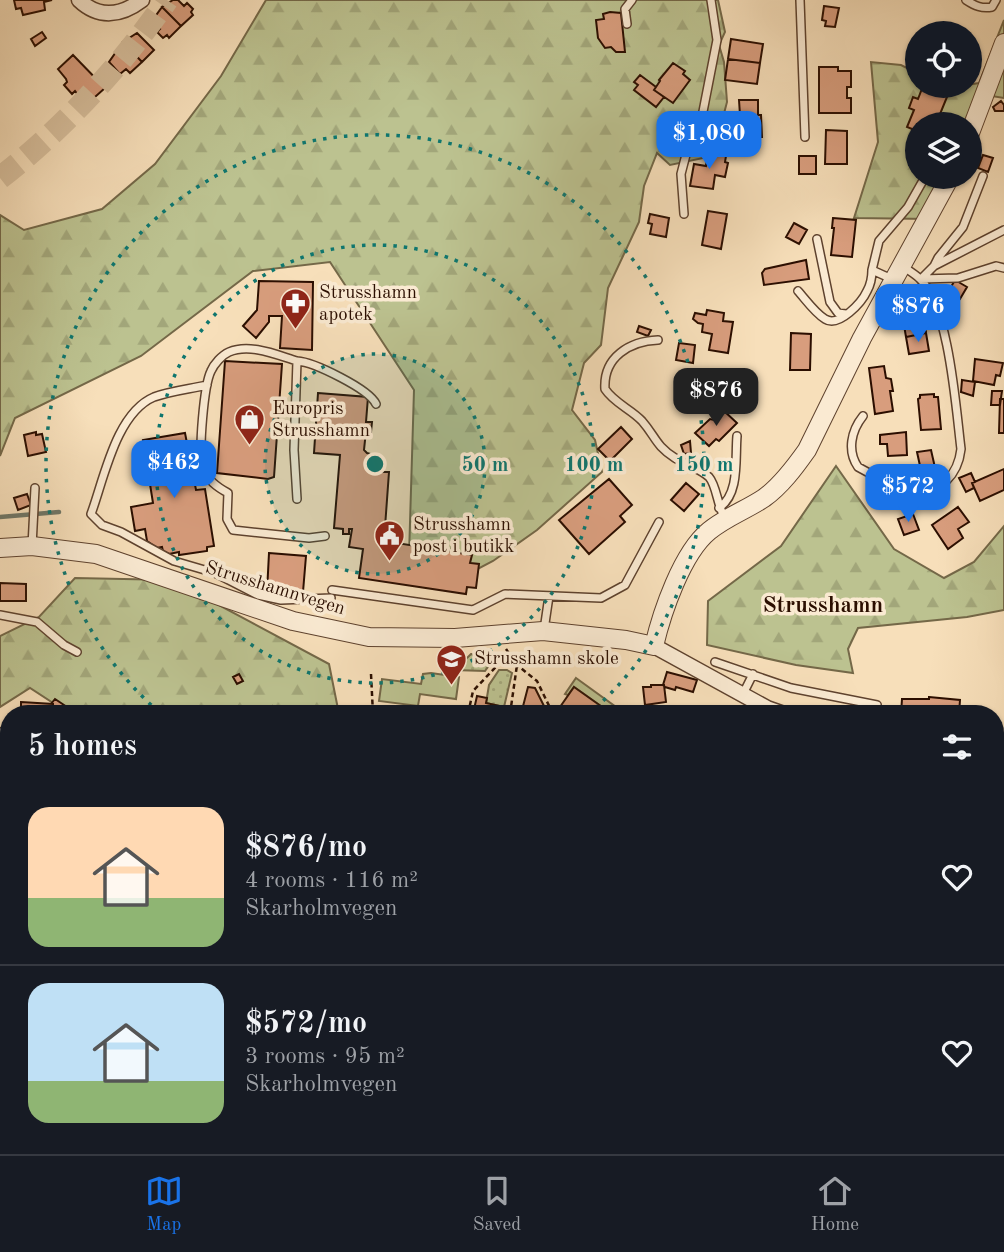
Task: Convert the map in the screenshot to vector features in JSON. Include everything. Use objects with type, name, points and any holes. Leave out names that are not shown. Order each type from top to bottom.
[{"type":"street","points":[[79,0],[95,11],[113,14],[124,12],[142,0]]},
{"type":"street","points":[[978,112],[1004,43]]},
{"type":"street","points":[[654,646],[669,600],[692,550],[722,513],[766,497],[796,465],[816,435],[839,383],[944,189]]},
{"type":"street","name":"Strusshamnvegen","points":[[0,548],[33,542],[96,554],[293,621],[369,637],[455,638],[544,631],[626,640],[654,646],[766,705]]},
{"type":"lane","points":[[626,24],[625,9],[632,0]]},
{"type":"lane","points":[[684,215],[681,174],[688,147],[699,132],[717,40],[711,0]]},
{"type":"lane","points":[[800,0],[805,136]]},
{"type":"lane","points":[[966,0],[987,8],[992,7],[996,0]]},
{"type":"lane","points":[[934,266],[964,227],[983,176]]},
{"type":"lane","points":[[798,291],[828,321],[840,319],[852,312],[866,295],[871,283],[879,240],[908,207],[918,189]]},
{"type":"lane","points":[[921,279],[934,266],[1004,230]]},
{"type":"lane","points":[[817,239],[830,302],[838,313],[846,314]]},
{"type":"lane","points":[[873,270],[921,279],[958,278],[996,266],[1004,268]]},
{"type":"lane","points":[[863,416],[853,432],[854,462],[865,472],[913,496],[926,495],[942,486],[960,461],[961,449],[948,358],[932,296],[921,279]]},
{"type":"lane","points":[[658,340],[640,341],[617,354],[605,382],[605,389],[613,399],[641,420],[656,444],[712,481],[722,513]]},
{"type":"lane","points":[[325,536],[309,538],[233,530],[227,519],[228,493],[209,479],[203,467],[201,452],[207,385],[211,370],[228,352],[239,349],[258,350],[315,364],[369,394],[376,404]]},
{"type":"lane","points":[[297,499],[293,450],[298,361]]},
{"type":"lane","name":"Strusshamnvegen","points":[[207,385],[153,398],[134,412],[117,439],[90,514],[102,525],[121,532],[174,561],[215,573],[258,595],[281,600],[332,594],[473,610],[505,594],[601,598],[625,584],[659,522]]},
{"type":"lane","points":[[722,513],[733,489],[737,436]]},
{"type":"lane","points":[[33,542],[35,488]]},
{"type":"lane","points":[[544,631],[549,596]]},
{"type":"lane","points":[[0,615],[37,622],[64,645],[77,652]]},
{"type":"lane","points":[[715,662],[791,688],[877,705]]},
{"type":"lane","points":[[743,694],[754,674]]},
{"type":"path","points":[[503,645],[517,665],[537,681],[549,705]]},
{"type":"path","points":[[470,705],[473,691],[509,653]]},
{"type":"path","points":[[511,705],[517,665]]},
{"type":"path","points":[[371,674],[373,705]]},
{"type":"green space","points":[[266,0],[718,0],[725,32],[719,45],[724,62],[727,102],[713,156],[670,165],[657,153],[644,186],[639,222],[608,288],[601,345],[584,363],[572,410],[595,440],[602,472],[537,530],[493,561],[451,583],[409,556],[414,390],[330,262],[253,271],[141,356],[15,418],[0,456],[0,215],[24,230],[102,209],[155,164],[221,76]]},
{"type":"green space","points":[[1004,20],[1004,98],[992,96],[979,112],[905,112],[905,189],[945,189],[930,219],[854,218],[878,142],[871,62],[905,67],[905,98],[982,98],[982,75]]},
{"type":"green space","points":[[836,466],[894,549],[944,578],[974,562],[1004,526],[1004,610],[967,617],[858,628],[848,649],[853,673],[796,665],[707,645],[708,601],[781,546]]},
{"type":"green space","points":[[75,578],[172,580],[329,664],[337,705],[56,705],[30,688],[0,705],[0,636],[39,617]]},
{"type":"green space","points":[[471,654],[488,655],[490,664],[485,671],[455,670]]},
{"type":"green space","points":[[499,670],[512,673],[504,705],[486,703],[489,685]]},
{"type":"green space","points":[[423,674],[459,677],[456,699],[420,694],[418,705],[379,701],[382,679],[421,684]]},
{"type":"green space","points":[[576,678],[613,705],[599,705],[574,687],[568,695],[565,694]]},
{"type":"building","points":[[14,0],[52,0],[44,2],[45,10],[23,15],[21,8],[16,9]]},
{"type":"building","points":[[178,0],[184,6],[187,3],[193,9],[193,15],[181,26],[162,7]]},
{"type":"building","points":[[824,6],[839,8],[835,27],[825,26],[826,21],[822,20]]},
{"type":"building","points":[[162,7],[181,26],[169,38],[167,35],[163,38],[157,32],[160,29],[152,21]]},
{"type":"building","points":[[621,13],[625,52],[616,52],[611,47],[605,48],[598,38],[596,20],[604,19],[603,14]]},
{"type":"building","points":[[42,32],[46,38],[35,46],[31,39]]},
{"type":"building","points":[[137,33],[154,50],[142,62],[123,42]]},
{"type":"building","points":[[731,39],[763,44],[760,63],[728,59]]},
{"type":"building","points":[[123,42],[142,62],[130,73],[126,69],[120,74],[109,62]]},
{"type":"building","points":[[73,55],[105,88],[86,105],[75,91],[72,94],[64,85],[66,79],[58,69]]},
{"type":"building","points":[[728,59],[760,63],[757,84],[725,80]]},
{"type":"building","points":[[673,63],[685,71],[683,74],[690,80],[673,103],[654,90]]},
{"type":"building","points":[[819,67],[838,67],[838,71],[851,71],[851,87],[847,87],[847,98],[851,98],[851,113],[819,113]]},
{"type":"building","points":[[640,75],[664,97],[656,107],[634,90],[638,85],[634,82]]},
{"type":"building","points":[[913,98],[947,98],[941,112],[913,112],[909,108]]},
{"type":"building","points":[[739,100],[758,100],[762,137],[723,137],[723,115],[740,115]]},
{"type":"building","points":[[1001,101],[1004,111],[995,111],[993,107]]},
{"type":"building","points":[[826,130],[847,131],[847,164],[825,164]]},
{"type":"building","points":[[708,151],[726,156],[725,162],[728,163],[725,177],[715,175],[713,189],[690,186],[694,164],[706,166]]},
{"type":"building","points":[[983,155],[993,158],[988,172],[982,170]]},
{"type":"building","points":[[799,156],[816,156],[816,174],[799,174]]},
{"type":"building","points":[[708,211],[727,214],[721,249],[702,245]]},
{"type":"building","points":[[650,214],[669,218],[666,237],[650,234]]},
{"type":"building","points":[[833,218],[856,220],[852,257],[831,255]]},
{"type":"building","points":[[794,223],[807,230],[799,244],[786,237]]},
{"type":"building","points":[[806,260],[809,279],[764,285],[762,273],[765,269]]},
{"type":"building","points":[[955,280],[967,287],[960,299],[948,292]]},
{"type":"building","points":[[259,281],[313,282],[312,350],[280,348],[282,316],[269,316],[269,322],[256,338],[243,326],[257,310]]},
{"type":"building","points":[[926,305],[926,333],[906,337],[903,319],[914,317],[912,307]]},
{"type":"building","points":[[707,310],[724,313],[723,321],[733,322],[728,353],[709,350],[712,334],[702,332],[703,324],[693,319],[695,313],[706,315]]},
{"type":"building","points":[[639,326],[651,330],[648,336],[637,332]]},
{"type":"building","points":[[791,333],[811,334],[810,370],[790,370]]},
{"type":"building","points":[[926,333],[929,351],[909,354],[906,337]]},
{"type":"building","points":[[679,343],[695,345],[693,363],[676,360]]},
{"type":"building","points":[[975,359],[1003,363],[1000,376],[996,375],[994,385],[973,381]]},
{"type":"building","points":[[225,361],[282,364],[274,477],[268,479],[217,473]]},
{"type":"building","points":[[884,366],[886,378],[891,379],[893,411],[875,414],[869,368]]},
{"type":"building","points":[[962,380],[975,382],[973,396],[961,392]]},
{"type":"building","points":[[992,391],[1002,391],[1000,405],[991,405]]},
{"type":"building","points":[[318,393],[368,397],[366,422],[372,422],[371,432],[366,431],[364,450],[374,455],[374,463],[379,464],[379,472],[389,472],[384,541],[472,555],[470,563],[479,564],[476,588],[467,587],[466,594],[359,578],[363,549],[349,547],[352,529],[349,529],[349,534],[343,534],[343,529],[334,528],[340,455],[314,453]]},
{"type":"building","points":[[934,394],[934,397],[938,397],[941,429],[921,430],[918,399],[920,395]]},
{"type":"building","points":[[1000,399],[1004,399],[1004,433],[999,433]]},
{"type":"building","points":[[723,410],[737,423],[719,441],[716,439],[709,446],[695,433]]},
{"type":"building","points":[[621,427],[632,439],[610,461],[598,449]]},
{"type":"building","points":[[36,432],[36,435],[42,434],[46,452],[28,456],[24,435]]},
{"type":"building","points":[[906,432],[907,455],[888,456],[887,444],[880,444],[880,435]]},
{"type":"building","points":[[185,433],[196,490],[205,489],[214,546],[207,547],[207,551],[179,555],[179,552],[169,554],[163,551],[162,547],[157,548],[147,541],[145,529],[135,531],[131,507],[153,503],[143,440]]},
{"type":"building","points":[[690,441],[691,453],[684,454],[681,445]]},
{"type":"building","points":[[931,450],[936,472],[922,475],[917,452]]},
{"type":"building","points":[[1004,469],[1004,490],[980,501],[972,483]]},
{"type":"building","points":[[971,473],[975,482],[972,483],[974,488],[966,492],[959,478]]},
{"type":"building","points":[[609,479],[632,505],[620,516],[625,522],[589,554],[559,520]]},
{"type":"building","points":[[686,483],[699,494],[684,511],[671,500]]},
{"type":"building","points":[[27,494],[31,505],[18,510],[14,498]]},
{"type":"building","points":[[958,507],[969,522],[958,529],[963,538],[948,549],[932,525]]},
{"type":"building","points":[[913,514],[919,530],[904,535],[898,519]]},
{"type":"building","points":[[269,553],[306,556],[303,592],[277,597],[267,592]]},
{"type":"building","points":[[0,583],[26,584],[26,601],[0,601]]},
{"type":"building","points":[[667,672],[697,680],[693,692],[665,687],[663,685]]},
{"type":"building","points":[[239,674],[243,681],[237,684],[233,677]]},
{"type":"building","points":[[664,685],[666,702],[645,705],[643,687]]},
{"type":"building","points":[[528,687],[535,688],[544,705],[523,705]]},
{"type":"building","points":[[574,687],[599,705],[561,705]]},
{"type":"building","points":[[477,696],[487,698],[486,703],[495,705],[475,705]]},
{"type":"building","points":[[55,699],[64,705],[53,705],[51,704]]},
{"type":"building","points":[[902,699],[960,700],[960,705],[902,705]]},
{"type":"building","points":[[21,702],[53,704],[53,705],[21,705]]},
{"type":"waterway","points":[[0,517],[59,512]]},
{"type":"tunnel","points":[[0,178],[47,138],[90,95],[130,49],[167,0]]},
{"type":"place","name":"Strusshamn apotek","points":[[296,331]]},
{"type":"place","name":"Europris Strusshamn","points":[[249,447]]},
{"type":"place","name":"Strusshamn post i butikk","points":[[390,563]]},
{"type":"place","name":"Strusshamn skole","points":[[451,686]]},
{"type":"district","name":"Strusshamn","points":[[823,605]]}]
